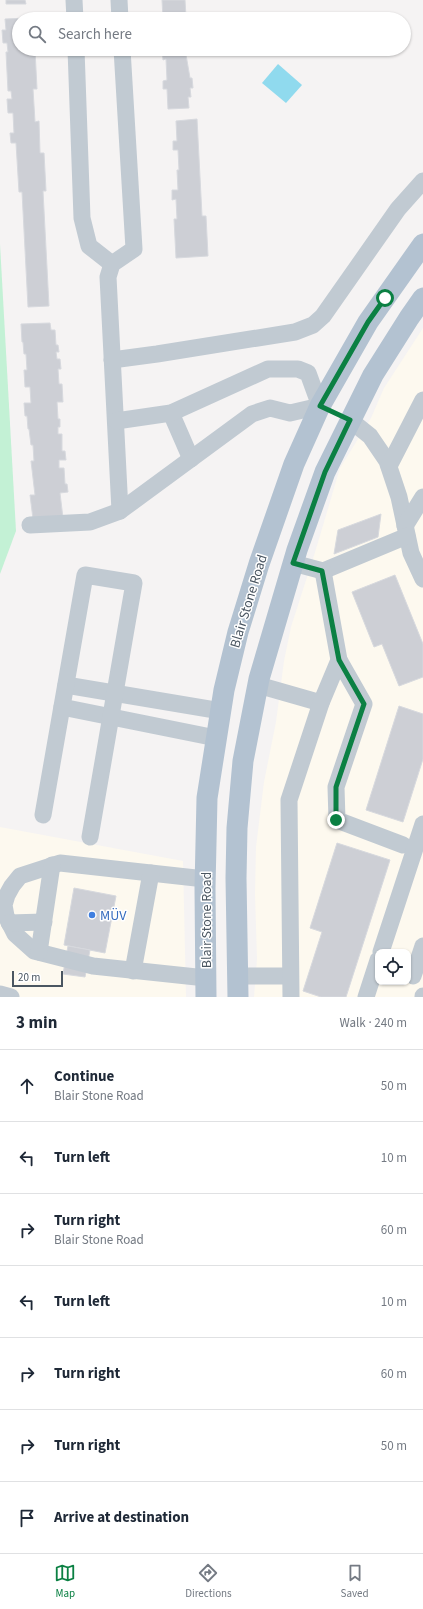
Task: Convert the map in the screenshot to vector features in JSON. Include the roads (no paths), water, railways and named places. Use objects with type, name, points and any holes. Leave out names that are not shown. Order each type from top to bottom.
[{"type":"main road","name":"Blair Stone Road","points":[[206,987],[205,879],[207,798],[227,678],[238,632],[260,558],[294,464],[320,406],[368,322],[423,244]]},
{"type":"main road","points":[[238,997],[236,878],[237,828],[243,761],[258,685],[293,563],[325,472],[373,375],[408,318],[423,298]]},
{"type":"main road","points":[[320,406],[350,420]]},
{"type":"main road","points":[[227,678],[258,685]]},
{"type":"lane","points":[[74,0],[75,12]]},
{"type":"lane","points":[[119,0],[120,12]]},
{"type":"lane","points":[[76,56],[82,218],[89,246],[112,264]]},
{"type":"lane","points":[[120,511],[108,277],[112,264],[134,249],[122,56]]},
{"type":"lane","points":[[112,360],[295,332],[312,325],[323,316],[398,209],[423,181]]},
{"type":"lane","points":[[30,525],[90,522],[120,511],[252,414],[270,408],[290,413],[320,406],[308,373],[298,369],[268,369],[171,413],[116,421]]},
{"type":"lane","points":[[389,466],[423,400]]},
{"type":"lane","points":[[171,413],[191,459]]},
{"type":"lane","points":[[350,420],[370,436],[387,461],[399,497],[411,553],[423,579]]},
{"type":"lane","points":[[293,563],[322,571],[406,531],[423,497]]},
{"type":"lane","points":[[322,571],[339,660],[364,704],[336,787],[336,820],[403,845]]},
{"type":"lane","points":[[43,815],[86,575],[134,583],[90,836]]},
{"type":"lane","points":[[291,997],[288,800],[321,702],[339,660]]},
{"type":"lane","points":[[66,685],[221,711]]},
{"type":"lane","points":[[258,685],[321,702]]},
{"type":"lane","points":[[62,707],[216,738]]},
{"type":"lane","points":[[382,949],[423,824]]},
{"type":"lane","points":[[205,879],[60,862],[20,876],[7,895],[4,905],[6,916],[15,934],[34,951],[93,966],[133,971],[206,987]]},
{"type":"lane","points":[[39,952],[52,865]]},
{"type":"lane","points":[[133,971],[151,873]]},
{"type":"lane","points":[[9,923],[44,922]]},
{"type":"lane","points":[[415,977],[423,946]]},
{"type":"lane","points":[[366,997],[375,969]]},
{"type":"lane","points":[[238,976],[290,976]]},
{"type":"lane","points":[[0,994],[11,997]]},
{"type":"water","points":[[278,64],[302,85],[286,103],[262,83]]},
{"type":"place","name":"MÜV","points":[[92,915]]}]
